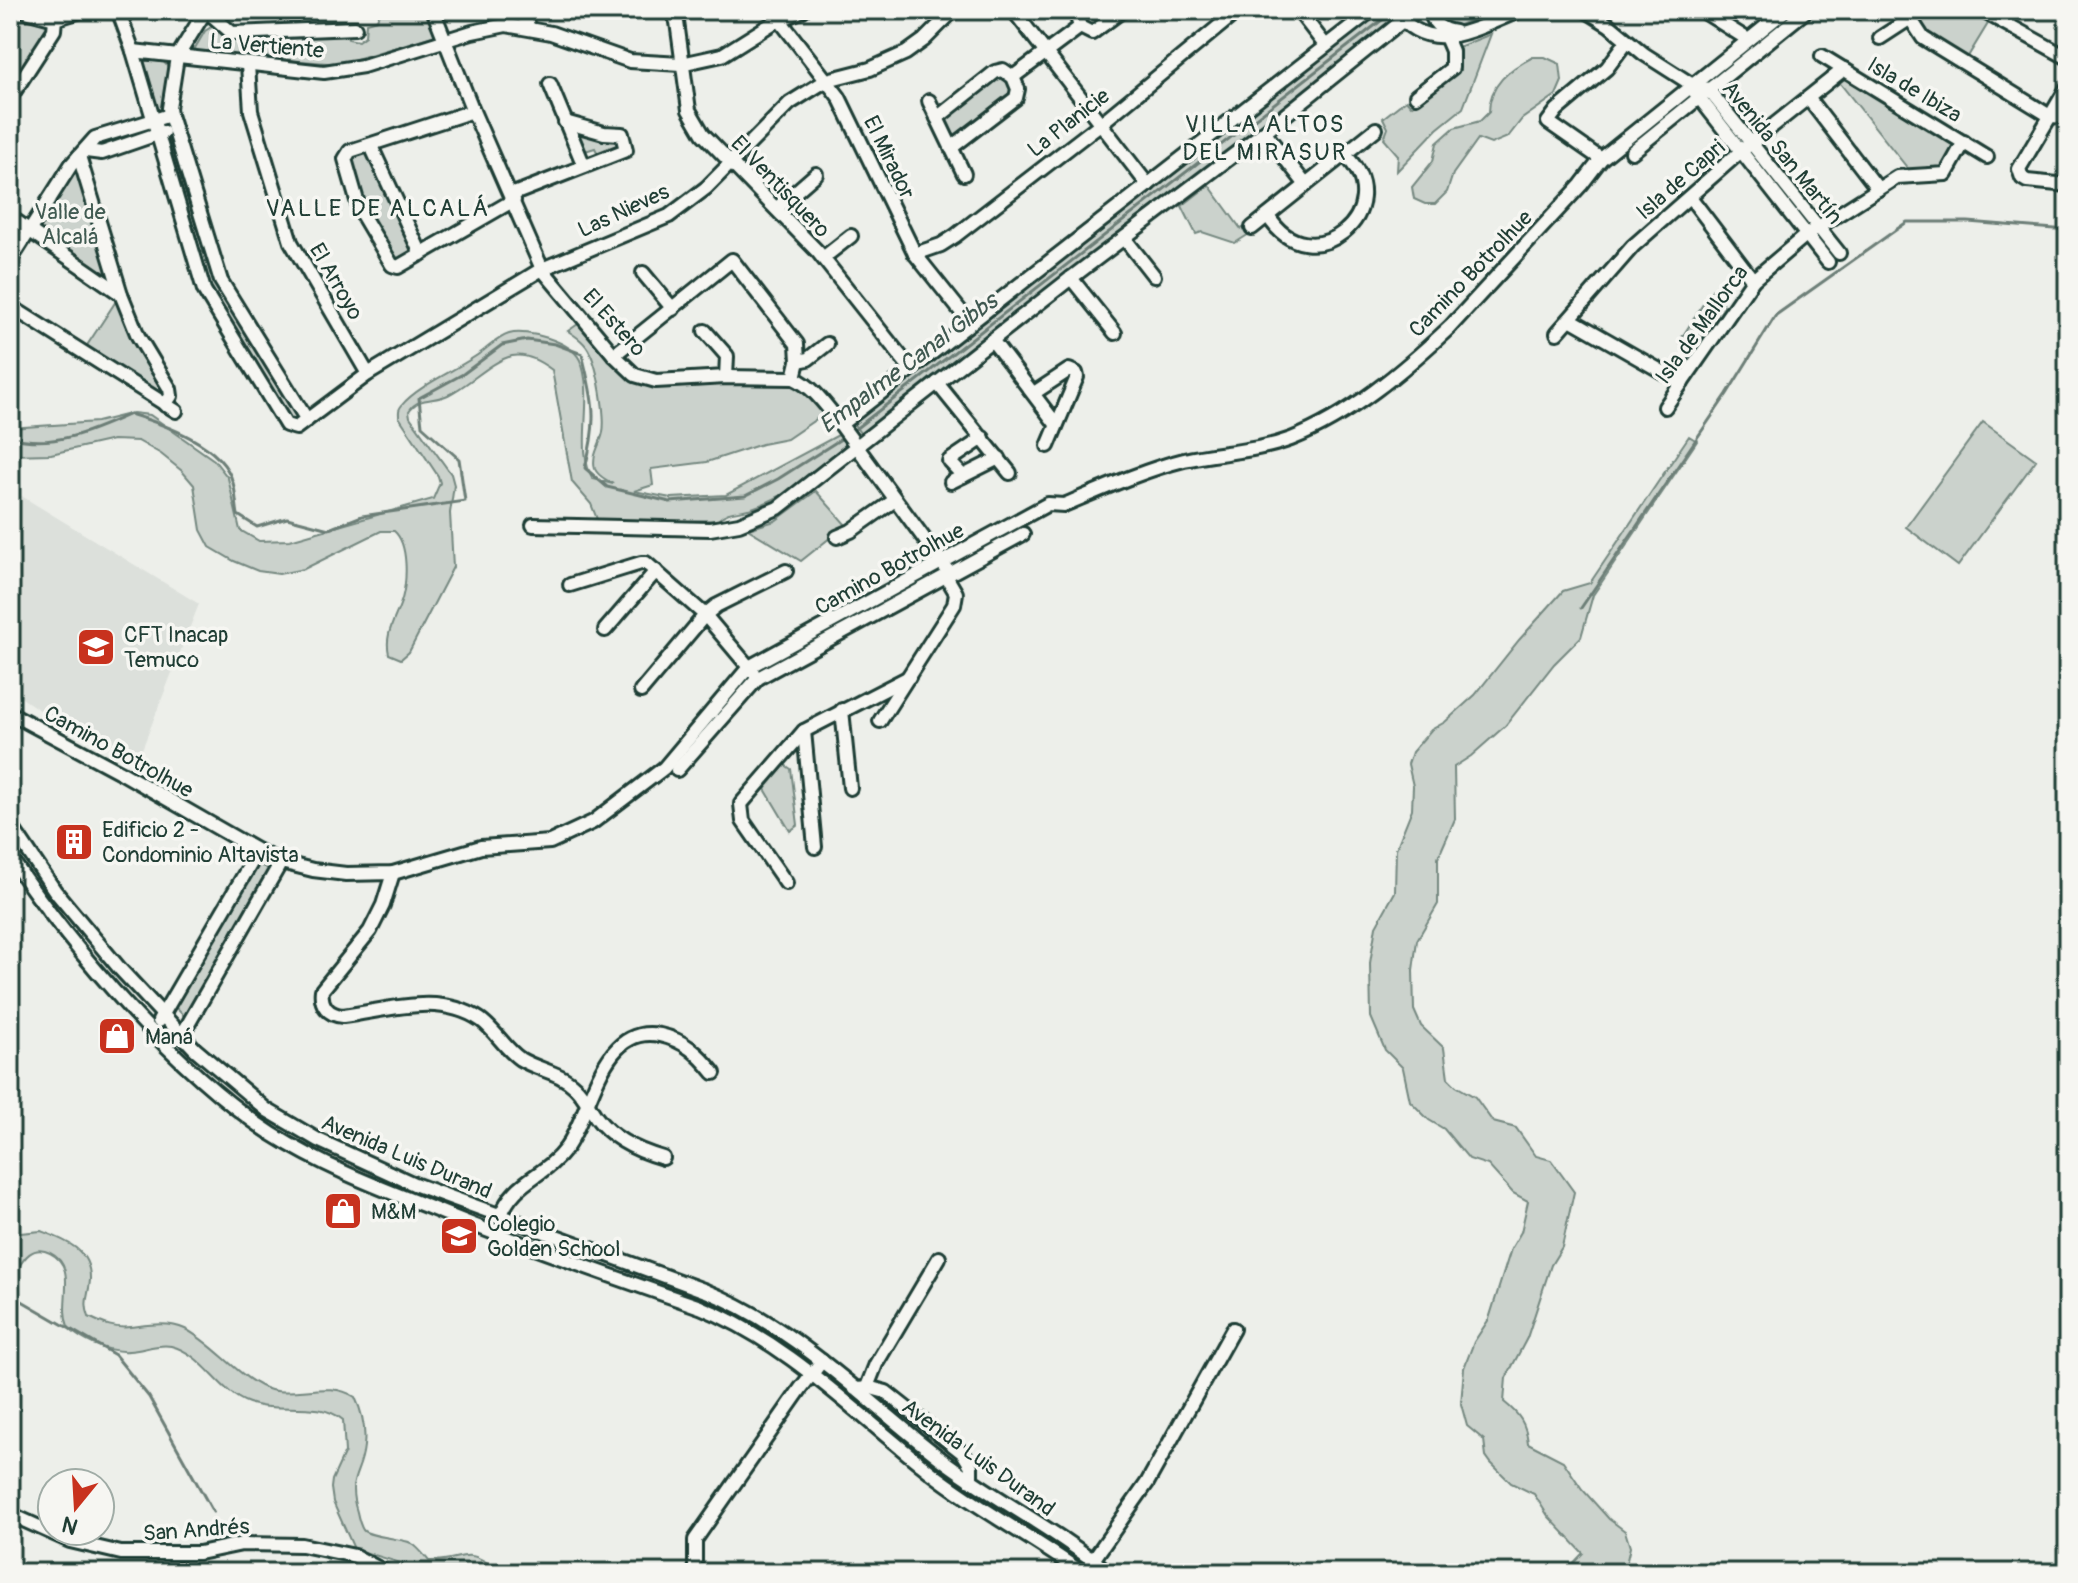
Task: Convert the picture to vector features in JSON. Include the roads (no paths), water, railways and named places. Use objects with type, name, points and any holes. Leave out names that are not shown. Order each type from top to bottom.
[{"type":"street","points":[[22,10],[55,19],[84,10]]},
{"type":"street","points":[[118,10],[191,248],[209,242]]},
{"type":"street","points":[[307,420],[221,281],[169,108],[177,57],[206,10],[232,33],[355,28]]},
{"type":"street","name":"El Estero","points":[[433,10],[542,269],[614,355],[635,375],[656,381],[726,377],[794,378]]},
{"type":"street","points":[[521,10],[529,28]]},
{"type":"street","name":"El Ventisquero","points":[[672,10],[677,22],[689,110],[703,134],[823,258],[910,368]]},
{"type":"street","name":"La Vertiente","points":[[133,51],[308,72],[339,71],[496,26],[551,33],[630,61],[681,64],[722,55],[775,15],[803,10]]},
{"type":"street","name":"Las Nieves","points":[[191,248],[204,290],[286,425],[296,428],[368,374],[542,269],[669,216],[706,188],[790,103],[827,80],[870,69],[906,53],[954,10]]},
{"type":"street","points":[[1013,10],[1148,185]]},
{"type":"street","points":[[1075,10],[1080,27],[1087,31],[1097,31],[1123,10]]},
{"type":"street","name":"La Planicie","points":[[915,254],[941,245],[955,236],[1100,124],[1239,10]]},
{"type":"street","points":[[1298,10],[1325,45]]},
{"type":"street","points":[[843,427],[910,368],[1372,10]]},
{"type":"street","points":[[533,525],[694,530],[739,524],[789,501],[855,445],[1264,132],[1398,16],[1416,10]]},
{"type":"street","points":[[1431,10],[1438,26],[1460,33]]},
{"type":"street","points":[[1398,16],[1422,35],[1446,37],[1521,10]]},
{"type":"street","name":"Avenida San Martín","points":[[1585,10],[1691,84],[1708,89],[1818,226],[1834,258],[1806,235],[1697,97],[1691,84]]},
{"type":"street","points":[[1701,10],[1747,39]]},
{"type":"street","points":[[1632,152],[1807,10]]},
{"type":"street","points":[[1981,10],[2068,58]]},
{"type":"street","name":"Camino Botrolhue","points":[[10,713],[258,851],[281,862],[313,870],[346,874],[393,873],[481,847],[550,842],[593,822],[664,768],[749,667],[942,561],[1048,504],[1064,505],[1181,461],[1246,452],[1292,439],[1334,418],[1418,356],[1450,327],[1581,185],[1601,159],[1781,11]]},
{"type":"street","points":[[1880,38],[1917,13],[1923,38],[2050,116],[2068,117]]},
{"type":"street","name":"El Mirador","points":[[775,15],[839,97],[915,254],[970,323]]},
{"type":"street","points":[[10,98],[54,30],[55,19]]},
{"type":"street","points":[[1013,77],[1080,27]]},
{"type":"street","points":[[1416,96],[1452,68],[1452,51],[1446,37]]},
{"type":"street","points":[[1601,159],[1548,122],[1557,110],[1607,68],[1627,41]]},
{"type":"street","name":"Isla de Ibiza","points":[[1822,56],[1987,157]]},
{"type":"street","name":"El Arroyo","points":[[248,65],[251,111],[291,242],[368,374]]},
{"type":"street","name":"Isla de Capri","points":[[1557,333],[1633,246],[1740,152],[1844,69]]},
{"type":"street","points":[[937,118],[995,72],[1003,70],[1013,77],[1018,89],[1016,98],[951,148]]},
{"type":"street","points":[[550,84],[584,166]]},
{"type":"street","points":[[2068,86],[2019,174],[2027,181],[2068,185]]},
{"type":"street","points":[[1808,98],[1878,189]]},
{"type":"street","points":[[929,101],[964,174]]},
{"type":"street","points":[[473,111],[350,151],[345,159],[360,211],[395,267],[512,198],[626,150],[622,134],[604,133],[565,122]]},
{"type":"street","points":[[10,261],[95,138],[153,120],[172,122]]},
{"type":"street","points":[[83,153],[102,153],[157,134],[172,122]]},
{"type":"street","points":[[1252,228],[1376,129]]},
{"type":"street","points":[[1264,132],[1306,185]]},
{"type":"street","name":"Isla de Mallorca","points":[[1665,407],[1753,280],[1818,226],[1897,177],[1946,174],[1964,142]]},
{"type":"street","points":[[371,146],[421,254]]},
{"type":"street","points":[[10,306],[170,408],[170,389],[138,336],[121,294],[83,153]]},
{"type":"street","points":[[1268,216],[1277,229],[1299,241],[1323,242],[1345,232],[1359,213],[1363,189],[1356,166],[1345,155]]},
{"type":"street","points":[[777,208],[816,174]]},
{"type":"street","points":[[1690,197],[1753,280]]},
{"type":"street","points":[[10,217],[121,294]]},
{"type":"street","points":[[823,258],[851,236]]},
{"type":"street","points":[[1125,239],[1154,276]]},
{"type":"street","points":[[614,355],[732,260],[797,344],[798,361],[794,378],[816,392],[942,561],[955,599],[880,721]]},
{"type":"street","points":[[643,273],[673,309]]},
{"type":"street","points":[[1071,278],[1115,333]]},
{"type":"street","points":[[1570,319],[1682,383]]},
{"type":"street","points":[[705,331],[727,356],[726,377]]},
{"type":"street","points":[[992,340],[1056,424]]},
{"type":"street","points":[[798,361],[808,359],[827,344]]},
{"type":"street","points":[[1034,393],[1069,370],[1076,373],[1048,446]]},
{"type":"street","points":[[937,383],[1010,473]]},
{"type":"street","points":[[949,461],[983,438]]},
{"type":"street","points":[[939,450],[949,461],[957,479],[999,458]]},
{"type":"street","points":[[837,537],[895,500]]},
{"type":"street","name":"Camino Botrolhue","points":[[677,770],[758,678],[1023,534]]},
{"type":"street","points":[[570,585],[641,563],[656,571],[705,615],[758,678]]},
{"type":"street","points":[[605,630],[656,571]]},
{"type":"street","points":[[641,691],[705,615],[716,606],[786,571]]},
{"type":"street","points":[[786,883],[743,821],[741,804],[804,731],[909,677]]},
{"type":"street","points":[[842,710],[850,788]]},
{"type":"street","points":[[804,731],[815,847]]},
{"type":"street","name":"Avenida Luis Durand","points":[[10,824],[15,844],[163,1016],[243,1091],[300,1131],[388,1172],[500,1217],[722,1297],[765,1320],[861,1388],[971,1481],[1109,1573]]},
{"type":"street","points":[[258,851],[154,1031],[182,1035],[281,862]]},
{"type":"street","name":"Avenida Luis Durand","points":[[10,857],[60,925],[154,1031],[240,1111],[310,1155],[457,1219],[715,1313],[756,1334],[811,1374],[947,1484],[1075,1571]]},
{"type":"street","points":[[393,873],[383,905],[370,931],[322,990],[325,1008],[343,1016],[421,1004],[465,1012],[489,1026],[521,1059],[570,1082],[599,1121],[617,1138],[640,1151],[663,1158]]},
{"type":"street","points":[[500,1217],[514,1190],[547,1168],[569,1145],[603,1070],[627,1040],[639,1035],[656,1034],[684,1044],[702,1058],[714,1073]]},
{"type":"street","points":[[855,1412],[850,1401],[876,1364],[939,1258]]},
{"type":"street","points":[[1093,1560],[1147,1483],[1233,1329]]},
{"type":"street","points":[[695,1573],[695,1540],[822,1361]]},
{"type":"street","points":[[861,1388],[879,1389],[892,1396],[963,1453],[971,1466],[971,1481],[961,1486],[947,1484]]},
{"type":"street","name":"San Andrés","points":[[10,1514],[70,1541],[121,1553],[199,1553],[242,1544],[302,1545],[355,1556],[387,1573]]},
{"type":"waterway","name":"Empalme Canal Gibbs","points":[[850,433],[1391,13]]},
{"type":"waterway","points":[[1581,608],[1727,394],[1776,315],[1907,222],[1968,222],[2068,230]]},
{"type":"waterway","name":"Empalme Canal Gibbs","points":[[10,437],[42,441],[57,439],[87,432],[130,414],[174,430],[217,457],[233,483],[238,515],[257,527],[287,518],[329,529],[362,516],[465,501],[459,459],[422,426],[419,398],[463,374],[502,345],[527,340],[555,344],[582,354],[593,411],[592,437],[585,468],[607,487],[670,502],[745,496],[844,437]]},
{"type":"waterway","name":"Empalme Canal Gibbs","points":[[10,1294],[115,1355],[149,1397],[213,1512]]},
{"type":"place","name":"CFT Inacap Temuco","points":[[96,647]]},
{"type":"place","name":"Edificio 2 - Condominio Altavista","points":[[74,842]]},
{"type":"place","name":"Maná","points":[[117,1036]]},
{"type":"place","name":"M&M","points":[[343,1211]]},
{"type":"place","name":"Colegio Golden School","points":[[459,1236]]},
{"type":"district","name":"VILLA ALTOS DEL MIRASUR","points":[[1265,138]]},
{"type":"district","name":"VALLE DE ALCALÁ","points":[[378,208]]},
{"type":"park label","name":"Valle de Alcalá","points":[[70,224]]}]
